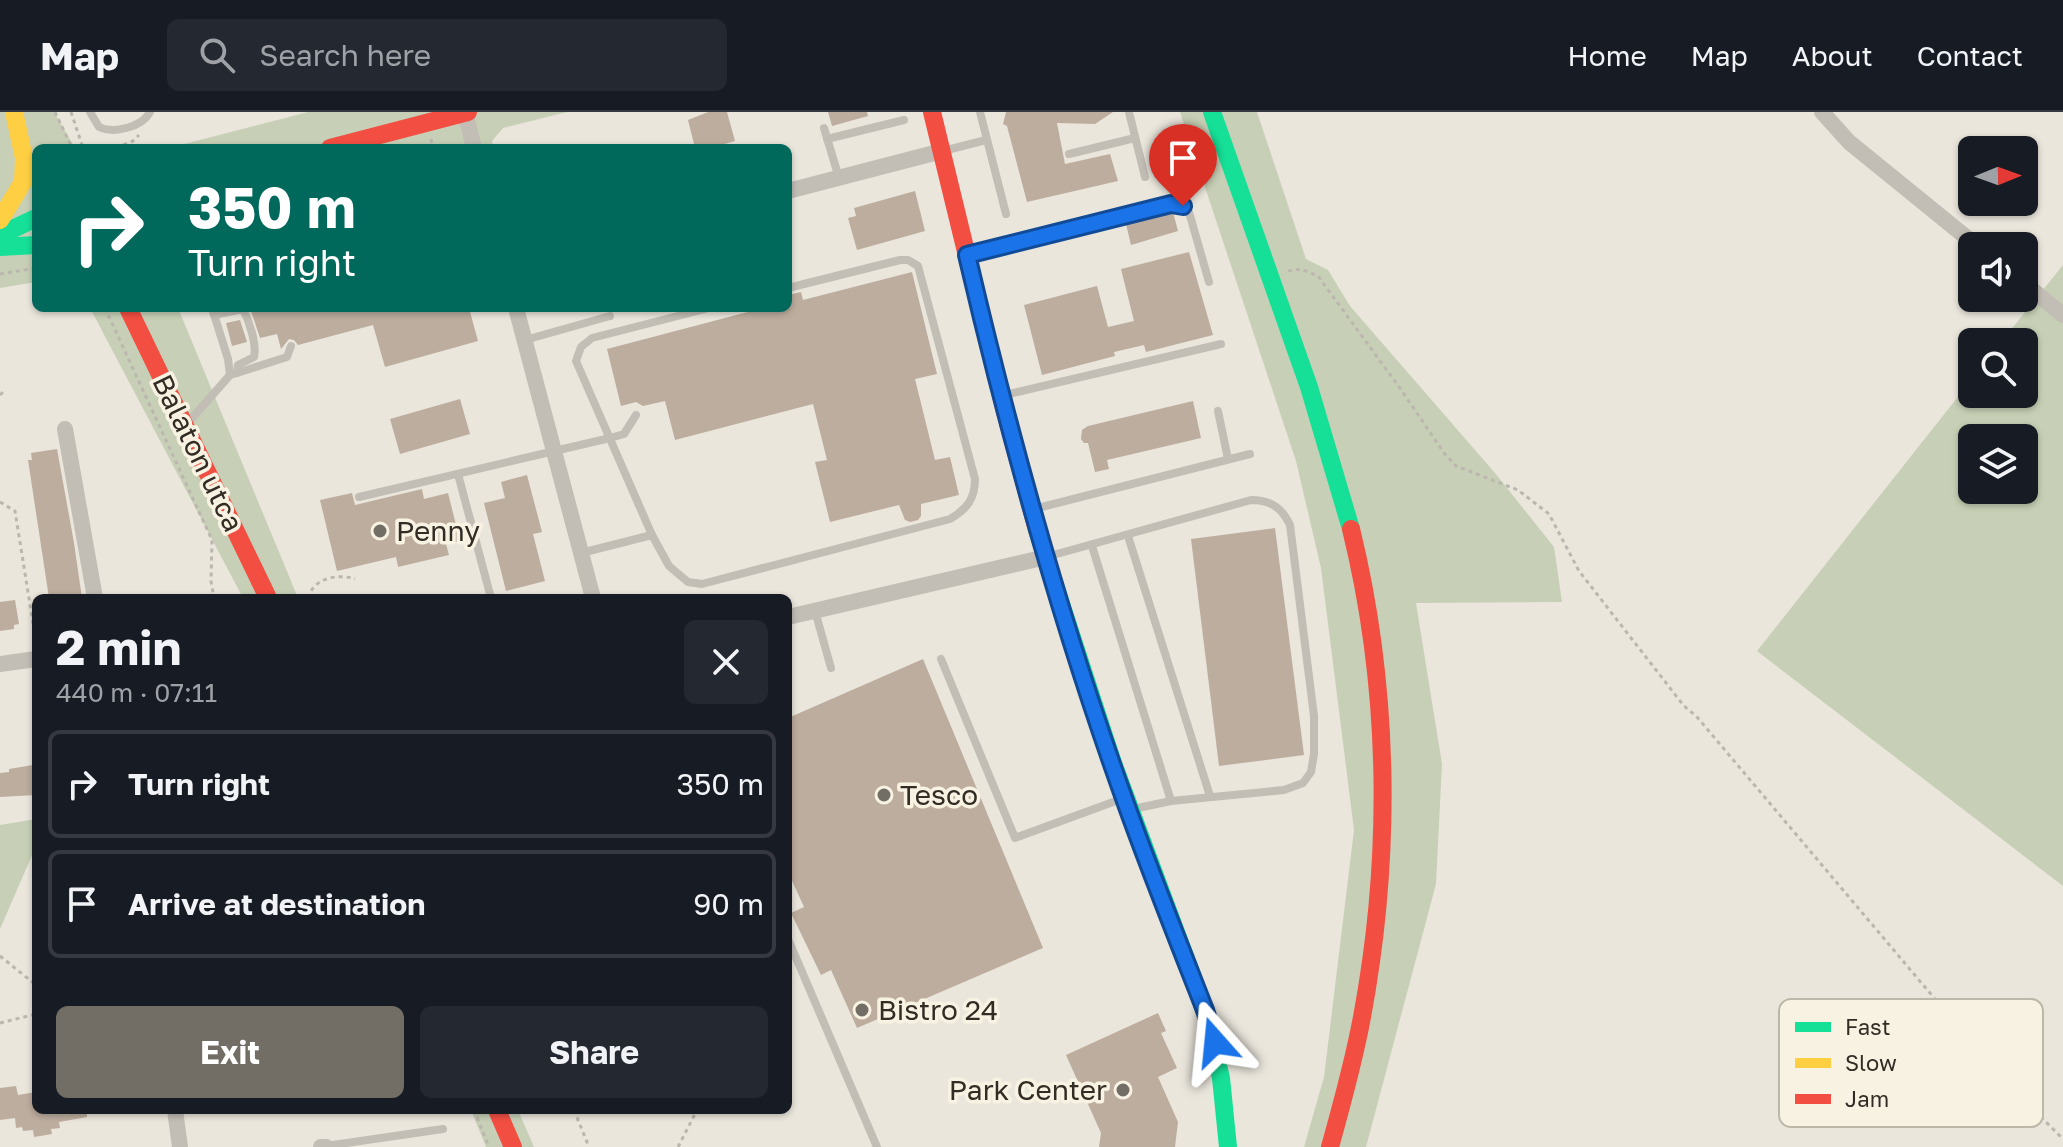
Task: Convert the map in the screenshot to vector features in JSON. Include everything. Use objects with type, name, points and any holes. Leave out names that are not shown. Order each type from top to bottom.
[{"type":"street","points":[[0,220],[23,182],[24,158],[14,112]]},
{"type":"street","points":[[22,112],[39,144]]},
{"type":"street","points":[[345,144],[466,112],[473,144]]},
{"type":"street","points":[[932,112],[1000,397],[1046,557],[1126,804],[1215,1042],[1224,1095],[1228,1147]]},
{"type":"street","points":[[1212,112],[1322,423],[1357,555],[1375,657],[1381,795],[1377,906],[1365,1002],[1330,1147]]},
{"type":"street","points":[[1822,112],[1849,142],[1960,232]]},
{"type":"street","points":[[792,190],[942,151]]},
{"type":"street","points":[[0,235],[32,220]]},
{"type":"street","points":[[0,247],[32,245]]},
{"type":"street","points":[[2038,294],[2063,315]]},
{"type":"street","name":"Balaton utca","points":[[130,312],[266,594]]},
{"type":"street","points":[[517,312],[592,594]]},
{"type":"street","points":[[65,429],[94,594]]},
{"type":"street","points":[[792,616],[1046,557]]},
{"type":"street","points":[[0,664],[32,660]]},
{"type":"street","points":[[176,1114],[180,1147]]},
{"type":"street","points":[[499,1114],[513,1147]]},
{"type":"lane","points":[[90,112],[99,127],[109,130],[138,124],[150,112]]},
{"type":"lane","points":[[980,112],[1006,214]]},
{"type":"lane","points":[[1129,112],[1145,177]]},
{"type":"lane","points":[[827,139],[904,120]]},
{"type":"lane","points":[[824,128],[839,178]]},
{"type":"lane","points":[[1069,154],[1135,138]]},
{"type":"lane","points":[[942,151],[986,140]]},
{"type":"lane","points":[[967,255],[1178,204],[1189,212],[1209,282]]},
{"type":"lane","points":[[693,312],[592,338],[584,343],[577,356],[577,367],[652,535],[675,572],[688,582],[702,584],[950,519],[970,502],[975,479],[918,266],[908,260],[900,260],[792,287]]},
{"type":"lane","points":[[213,312],[233,374]]},
{"type":"lane","points":[[186,426],[238,365],[255,354],[245,312]]},
{"type":"lane","points":[[524,340],[610,316]]},
{"type":"lane","points":[[1000,397],[1221,344]]},
{"type":"lane","points":[[233,374],[287,357],[291,346]]},
{"type":"lane","points":[[1218,411],[1228,459]]},
{"type":"lane","points":[[359,497],[624,434],[636,415]]},
{"type":"lane","points":[[1032,510],[1250,454]]},
{"type":"lane","points":[[458,474],[490,594]]},
{"type":"lane","points":[[941,659],[1015,838],[1126,804],[1284,790],[1303,783],[1311,772],[1314,754],[1314,716],[1290,525],[1281,510],[1275,505],[1251,500],[1046,557]]},
{"type":"lane","points":[[581,553],[652,535]]},
{"type":"lane","points":[[1128,536],[1210,796]]},
{"type":"lane","points":[[1092,546],[1171,801]]},
{"type":"lane","points":[[814,611],[831,668]]},
{"type":"lane","points":[[792,948],[877,1147]]},
{"type":"lane","points":[[324,1147],[443,1129]]},
{"type":"path","points":[[55,112],[70,144]]},
{"type":"path","points":[[71,112],[82,144]]},
{"type":"path","points":[[0,274],[32,269]]},
{"type":"path","points":[[1272,278],[1291,269],[1301,269],[1318,276],[1456,466],[1518,490],[1549,514],[1579,571],[1684,706],[1697,717],[1935,999]]},
{"type":"path","points":[[107,312],[212,540],[213,594]]},
{"type":"path","points":[[0,395],[5,390]]},
{"type":"path","points":[[0,502],[15,511],[32,617]]},
{"type":"path","points":[[312,594],[317,583],[340,576],[355,579]]},
{"type":"path","points":[[0,956],[32,982]]},
{"type":"path","points":[[0,1023],[32,1015]]},
{"type":"path","points":[[476,1114],[489,1147]]},
{"type":"path","points":[[576,1114],[589,1147]]},
{"type":"path","points":[[678,1147],[695,1114]]},
{"type":"path","points":[[2043,1119],[2063,1139]]},
{"type":"green space","points":[[0,112],[54,112],[73,144],[32,144],[32,283],[0,288]]},
{"type":"green space","points":[[308,112],[567,112],[503,128],[492,144],[184,144]]},
{"type":"green space","points":[[1180,112],[1257,112],[1306,259],[1328,270],[1350,306],[1495,473],[1554,547],[1562,602],[1416,603],[1442,764],[1436,884],[1366,1147],[1304,1147],[1324,1077],[1354,830],[1321,568],[1296,461]]},
{"type":"green space","points":[[2063,265],[2063,886],[1757,651],[1958,397],[1958,408],[2038,408],[2038,328],[2012,328],[2025,312],[2038,312],[2038,296]]},
{"type":"green space","points":[[92,312],[180,312],[296,594],[241,594]]},
{"type":"green space","points":[[32,820],[32,855],[0,929],[0,825]]},
{"type":"green space","points":[[473,1114],[520,1114],[534,1147],[486,1147]]},
{"type":"building","points":[[708,112],[727,112],[735,141],[694,144],[688,120]]},
{"type":"building","points":[[828,112],[867,112],[868,116],[832,126]]},
{"type":"building","points":[[1006,112],[1113,112],[1095,124],[1057,123],[1065,164],[1110,154],[1118,181],[1027,202],[1007,126],[1003,124]]},
{"type":"building","points":[[915,191],[925,231],[857,250],[848,218],[856,216],[854,208]]},
{"type":"building","points":[[1173,212],[1178,231],[1131,245],[1126,224]]},
{"type":"building","points":[[1189,252],[1213,335],[1146,352],[1144,345],[1114,352],[1115,356],[1042,375],[1024,305],[1097,286],[1108,327],[1134,321],[1121,269]]},
{"type":"building","points":[[912,272],[937,374],[915,379],[935,460],[950,457],[959,495],[921,504],[921,516],[910,522],[905,520],[899,505],[830,522],[815,462],[827,460],[813,404],[675,440],[665,401],[643,406],[636,402],[621,406],[607,349],[748,312],[792,312],[792,294],[801,292],[803,300]]},
{"type":"building","points":[[251,312],[470,312],[478,341],[385,367],[373,325],[298,345],[289,339],[281,349],[277,334],[260,338]]},
{"type":"building","points":[[240,320],[247,342],[232,346],[226,323]]},
{"type":"building","points":[[460,399],[470,434],[400,454],[390,419]]},
{"type":"building","points":[[1193,401],[1201,438],[1107,460],[1109,469],[1095,472],[1088,443],[1081,439],[1082,430]]},
{"type":"building","points":[[57,449],[81,594],[48,594],[28,460],[32,460],[31,453]]},
{"type":"building","points":[[527,475],[542,532],[533,534],[545,581],[506,591],[484,503],[505,498],[501,482]]},
{"type":"building","name":"Penny","points":[[422,489],[424,499],[448,493],[460,541],[446,544],[449,555],[398,567],[396,557],[337,571],[320,500],[352,493],[355,505]]},
{"type":"building","points":[[1275,528],[1304,755],[1219,766],[1191,539]]},
{"type":"building","points":[[15,600],[19,624],[14,625],[14,629],[0,631],[0,602]]},
{"type":"building","name":"Tesco","points":[[923,659],[1043,948],[857,1028],[831,970],[821,975],[792,915],[804,907],[792,881],[792,716]]},
{"type":"building","points":[[32,765],[32,795],[0,797],[0,773],[9,772],[9,769]]},
{"type":"building","name":"Park Center","points":[[1158,1013],[1166,1031],[1161,1033],[1177,1068],[1158,1077],[1178,1122],[1175,1147],[1099,1147],[1101,1133],[1066,1055]]},
{"type":"building","points":[[16,1086],[18,1095],[32,1093],[32,1114],[87,1114],[87,1117],[59,1122],[60,1128],[51,1129],[52,1134],[34,1137],[33,1130],[16,1128],[15,1118],[0,1120],[0,1088]]},
{"type":"traffic: fast","points":[[1212,112],[1309,387],[1351,529]]},
{"type":"traffic: fast","points":[[0,235],[32,220]]},
{"type":"traffic: fast","points":[[0,247],[32,245]]},
{"type":"traffic: fast","points":[[1037,530],[1113,763],[1205,1010],[1221,1078],[1228,1147]]},
{"type":"traffic: slow","points":[[0,220],[23,182],[24,158],[14,112]]},
{"type":"traffic: jam","points":[[345,144],[468,112]]},
{"type":"traffic: jam","points":[[932,112],[1037,530]]},
{"type":"traffic: jam","points":[[130,312],[266,594]]},
{"type":"traffic: jam","points":[[1330,1147],[1362,1017],[1372,956],[1382,834],[1380,711],[1364,589],[1351,529]]},
{"type":"traffic: jam","points":[[499,1114],[513,1147]]},
{"type":"place","name":"Penny","points":[[380,531]]},
{"type":"place","name":"Tesco","points":[[884,795]]},
{"type":"place","name":"Bistro 24","points":[[862,1010]]},
{"type":"place","name":"Park Center","points":[[1123,1090]]},
{"type":"route","points":[[1183,206],[1171,204],[967,255],[1000,397],[1046,557],[1124,798],[1215,1042]]}]
